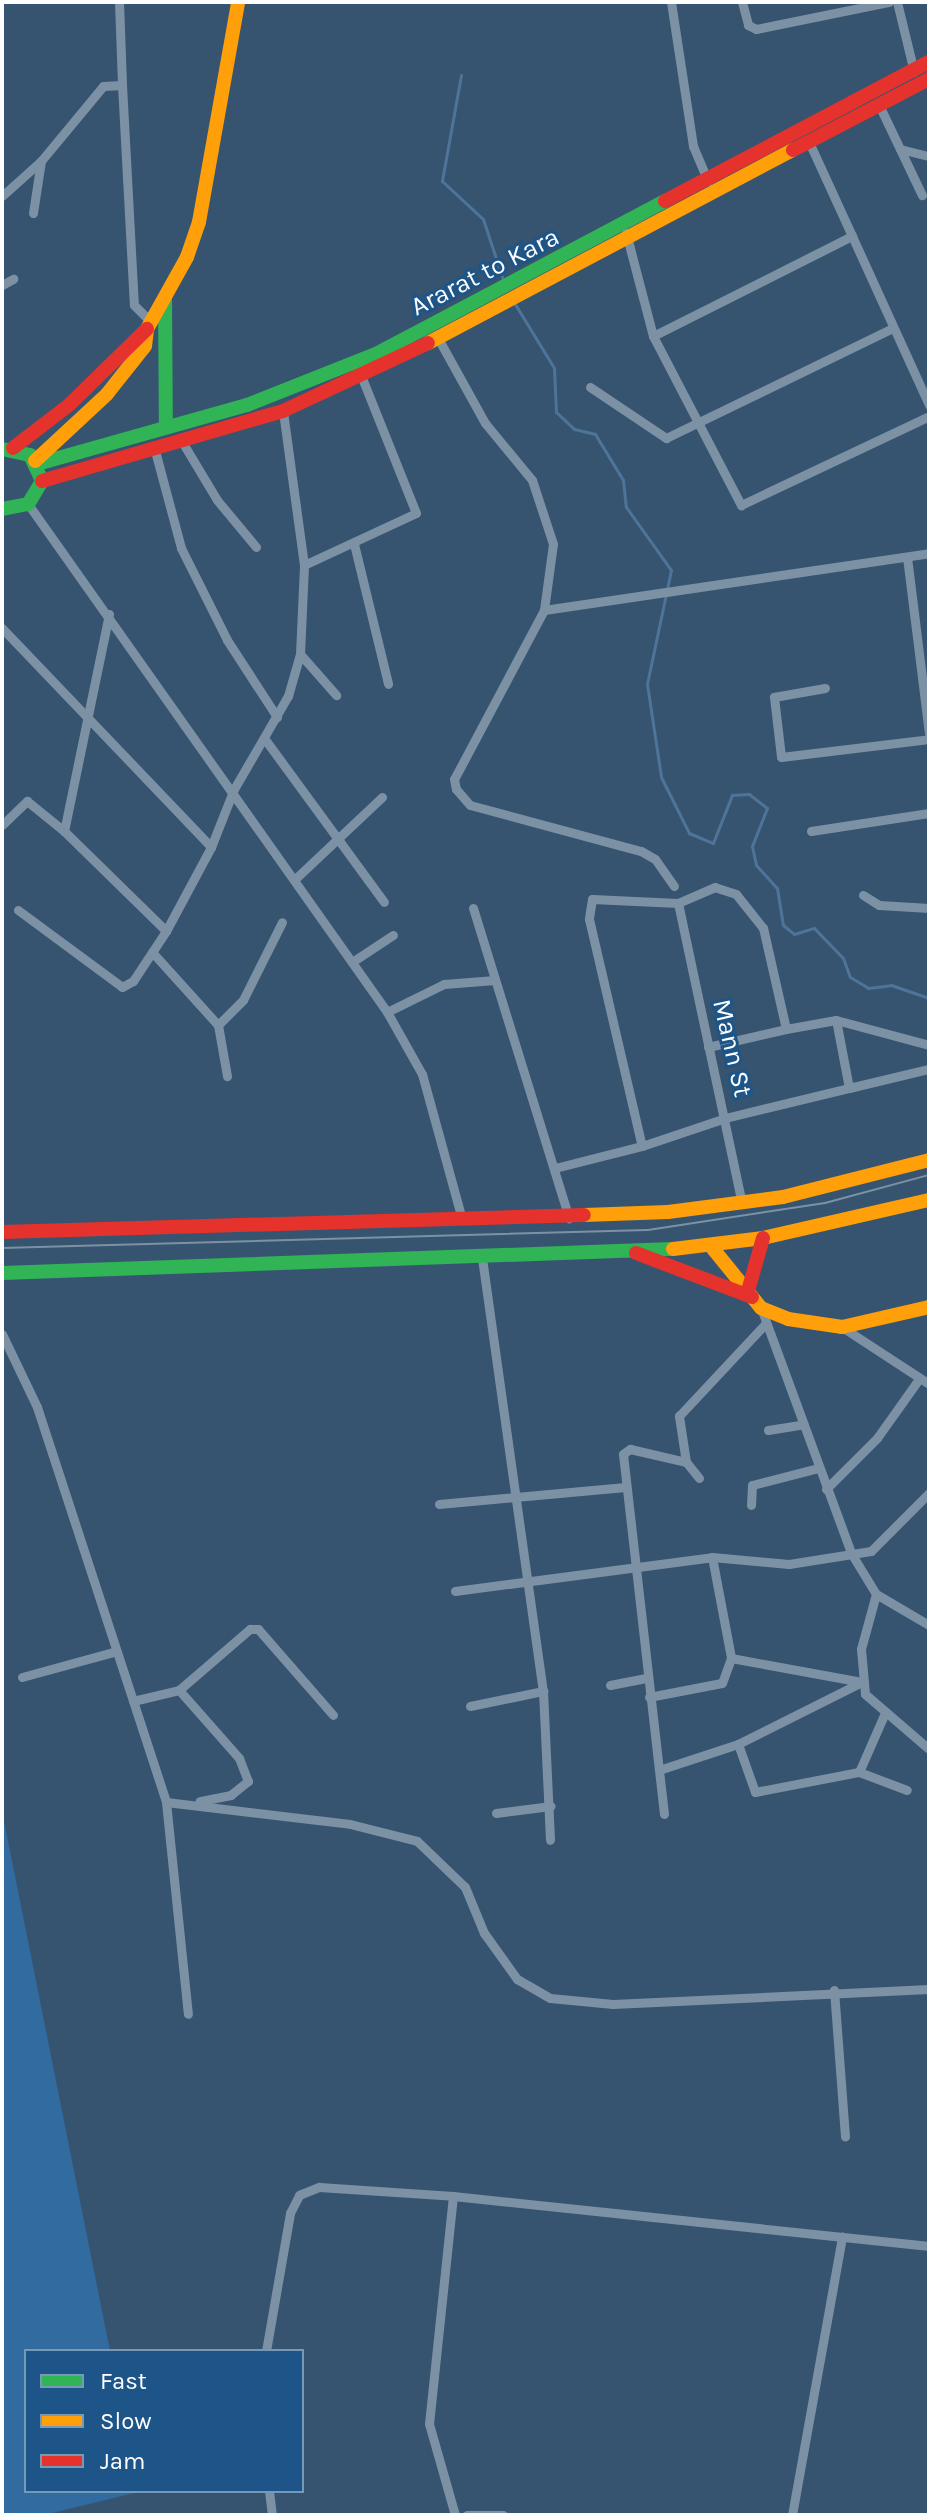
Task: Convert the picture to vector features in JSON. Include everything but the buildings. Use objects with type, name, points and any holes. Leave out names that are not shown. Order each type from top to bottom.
[{"type":"main road","points":[[36,462],[122,376],[145,346],[149,326],[199,222],[238,2]]},
{"type":"main road","name":"Ararat to Kara","points":[[36,462],[166,427],[324,376],[520,281],[626,234],[809,142],[879,105],[921,77],[929,62]]},
{"type":"main road","name":"Ararat to Kara","points":[[42,481],[283,411],[362,378],[531,293],[708,181],[921,77]]},
{"type":"main road","points":[[165,294],[166,427]]},
{"type":"main road","points":[[2,509],[28,504],[42,481],[36,462],[8,448],[69,405],[149,326]]},
{"type":"main road","points":[[2,1232],[462,1219],[569,1219],[742,1203],[929,1160]]},
{"type":"main road","points":[[2,1273],[636,1253],[763,1238],[929,1200]]},
{"type":"main road","points":[[757,1305],[763,1238]]},
{"type":"main road","points":[[710,1245],[757,1305]]},
{"type":"main road","points":[[636,1253],[788,1319],[842,1327],[929,1307]]},
{"type":"street","points":[[119,2],[134,305],[149,326]]},
{"type":"street","points":[[671,2],[693,146],[708,181]]},
{"type":"street","points":[[742,2],[748,25],[756,29],[852,5],[889,2]]},
{"type":"street","points":[[897,2],[921,77]]},
{"type":"street","points":[[2,196],[41,161],[103,86],[122,85]]},
{"type":"street","points":[[879,105],[922,195]]},
{"type":"street","points":[[809,142],[929,405]]},
{"type":"street","points":[[900,149],[929,156]]},
{"type":"street","points":[[33,213],[41,161]]},
{"type":"street","points":[[626,234],[653,336],[741,505],[929,416]]},
{"type":"street","points":[[653,336],[852,236]]},
{"type":"street","points":[[2,285],[13,279]]},
{"type":"street","points":[[590,387],[666,438],[697,420],[893,328]]},
{"type":"street","points":[[439,340],[485,423],[539,494],[553,544],[544,610],[454,779],[456,789],[470,805],[641,851],[674,886]]},
{"type":"street","points":[[304,565],[354,544],[417,507],[362,378]]},
{"type":"street","points":[[18,910],[59,936],[112,984],[133,981],[166,931],[211,847],[234,789],[277,717],[300,654],[304,565],[283,411]]},
{"type":"street","points":[[181,440],[217,500],[256,547]]},
{"type":"street","points":[[154,447],[181,548],[227,640],[277,717]]},
{"type":"street","points":[[28,504],[234,789],[387,1012],[422,1074],[462,1219]]},
{"type":"street","points":[[354,544],[388,684]]},
{"type":"street","points":[[544,610],[670,594],[741,577],[929,553]]},
{"type":"street","points":[[907,557],[929,733]]},
{"type":"street","points":[[64,831],[109,614]]},
{"type":"street","points":[[2,628],[211,847]]},
{"type":"street","points":[[300,654],[336,695]]},
{"type":"street","points":[[825,688],[774,697],[781,757],[929,739]]},
{"type":"street","points":[[264,738],[343,840],[384,902]]},
{"type":"street","points":[[294,880],[343,840],[382,797]]},
{"type":"street","points":[[2,825],[27,801],[64,831],[166,931]]},
{"type":"street","points":[[811,831],[929,813]]},
{"type":"street","points":[[642,1146],[588,908],[597,897],[678,903],[726,888],[751,910],[766,937],[786,1029]]},
{"type":"street","points":[[863,895],[879,905],[929,908]]},
{"type":"street","name":"Mann St","points":[[678,903],[742,1203]]},
{"type":"street","points":[[473,908],[569,1219]]},
{"type":"street","points":[[218,1025],[243,1000],[282,922]]},
{"type":"street","points":[[352,962],[393,935]]},
{"type":"street","points":[[152,952],[218,1025],[227,1076]]},
{"type":"street","points":[[387,1012],[444,984],[495,980]]},
{"type":"street","points":[[836,1020],[849,1088]]},
{"type":"street","points":[[708,1047],[836,1020],[929,1045]]},
{"type":"street","points":[[555,1168],[642,1146],[725,1118],[929,1069]]},
{"type":"street","points":[[482,1258],[518,1494],[526,1581],[543,1691],[551,1806],[550,1840]]},
{"type":"street","points":[[757,1305],[851,1553],[876,1594],[929,1625]]},
{"type":"street","points":[[699,1478],[686,1462],[679,1416],[757,1305]]},
{"type":"street","points":[[826,1489],[877,1438],[924,1382],[842,1327]]},
{"type":"street","points":[[2,1334],[37,1407],[166,1802],[188,2014]]},
{"type":"street","points":[[768,1430],[804,1424]]},
{"type":"street","points":[[664,1814],[662,1769],[649,1697],[633,1567],[625,1487],[625,1450],[686,1462]]},
{"type":"street","points":[[751,1505],[752,1485],[818,1468]]},
{"type":"street","points":[[439,1504],[518,1494],[625,1487]]},
{"type":"street","points":[[455,1591],[712,1557],[789,1564],[871,1551],[888,1539],[929,1493]]},
{"type":"street","points":[[649,1697],[722,1683],[731,1658],[712,1557]]},
{"type":"street","points":[[876,1594],[861,1649],[862,1682],[884,1715],[929,1749]]},
{"type":"street","points":[[133,1701],[179,1690],[250,1629],[258,1629],[333,1715]]},
{"type":"street","points":[[22,1677],[117,1651]]},
{"type":"street","points":[[731,1658],[862,1682]]},
{"type":"street","points":[[610,1685],[647,1678]]},
{"type":"street","points":[[662,1769],[738,1744],[862,1682]]},
{"type":"street","points":[[179,1690],[239,1758],[248,1781],[231,1795],[191,1803]]},
{"type":"street","points":[[470,1706],[543,1691]]},
{"type":"street","points":[[859,1772],[884,1715]]},
{"type":"street","points":[[738,1744],[755,1792],[859,1772],[907,1790]]},
{"type":"street","points":[[166,1802],[350,1824],[417,1841],[465,1887],[484,1933],[517,1979],[550,1998],[613,2004],[834,1990],[929,1989]]},
{"type":"street","points":[[496,1813],[551,1806]]},
{"type":"street","points":[[834,1990],[845,2137]]},
{"type":"street","points":[[266,2349],[290,2213],[299,2195],[319,2187],[453,2196],[929,2246]]},
{"type":"street","points":[[453,2196],[429,2424],[455,2515]]},
{"type":"street","points":[[792,2515],[842,2236]]},
{"type":"street","points":[[269,2493],[272,2515]]},
{"type":"street","points":[[467,2515],[503,2515]]},
{"type":"shaded area","points":[[2,1811],[110,2349],[24,2349],[24,2493],[134,2493],[44,2515],[2,2515]]},
{"type":"waterway","points":[[461,75],[442,181],[483,219],[504,283]]},
{"type":"waterway","points":[[515,304],[554,368],[556,412],[574,429],[595,434],[623,480],[626,507],[671,570],[647,684],[661,777],[689,833],[713,843],[732,795],[749,794],[767,808],[752,846],[756,865],[777,888],[783,925],[794,934],[814,928],[843,958],[850,977],[868,988],[891,985],[929,998]]},
{"type":"tram line","points":[[2,1248],[648,1230],[825,1203],[929,1175]]},
{"type":"traffic: fast","points":[[37,464],[247,405],[376,354],[665,201]]},
{"type":"traffic: fast","points":[[165,299],[166,427]]},
{"type":"traffic: fast","points":[[2,449],[30,455],[42,481],[28,504],[2,509]]},
{"type":"traffic: fast","points":[[2,1273],[673,1249]]},
{"type":"traffic: slow","points":[[35,461],[107,394],[145,346],[147,329],[187,257],[199,222],[238,2]]},
{"type":"traffic: slow","points":[[428,343],[793,150]]},
{"type":"traffic: slow","points":[[584,1215],[668,1212],[783,1197],[929,1160]]},
{"type":"traffic: slow","points":[[673,1249],[763,1238],[929,1200]]},
{"type":"traffic: slow","points":[[710,1245],[761,1308],[788,1319],[842,1327],[929,1307]]},
{"type":"traffic: jam","points":[[665,201],[929,62]]},
{"type":"traffic: jam","points":[[793,150],[929,79]]},
{"type":"traffic: jam","points":[[13,448],[69,405],[147,329]]},
{"type":"traffic: jam","points":[[42,481],[283,411],[428,343]]},
{"type":"traffic: jam","points":[[2,1232],[584,1215]]},
{"type":"traffic: jam","points":[[748,1291],[763,1238]]},
{"type":"traffic: jam","points":[[636,1253],[752,1297]]}]
